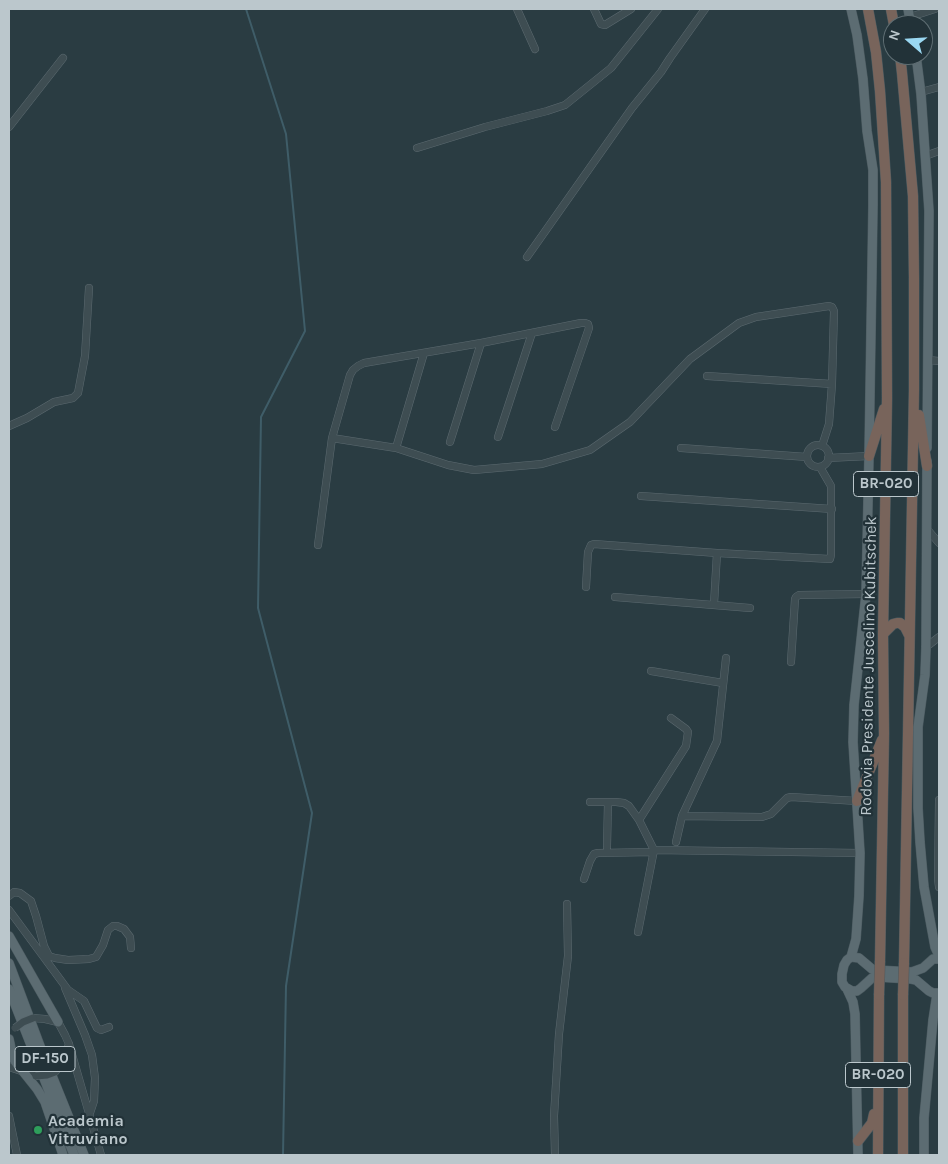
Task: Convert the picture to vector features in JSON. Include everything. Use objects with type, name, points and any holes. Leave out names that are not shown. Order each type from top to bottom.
[{"type":"highway","name":"Rodovia Presidente Juscelino Kubitschek","points":[[868,9],[876,52],[886,182],[887,399],[878,1098]]},
{"type":"highway","name":"BR-020","points":[[901,65],[913,196],[914,390],[904,964],[903,1155]]},
{"type":"highway","points":[[914,390],[927,466]]},
{"type":"highway","points":[[870,456],[887,399]]},
{"type":"highway","points":[[883,634],[893,624],[897,623],[902,625],[909,635]]},
{"type":"highway","points":[[857,801],[884,734]]},
{"type":"highway","points":[[858,1141],[872,1124],[878,1098]]},
{"type":"highway","name":"BR-020","points":[[878,1098],[878,1155]]},
{"type":"main road","points":[[852,9],[862,70],[867,131],[873,170],[873,204],[870,456],[866,594],[854,704],[853,742],[860,853],[856,939],[851,957],[842,969],[842,982],[848,989],[857,991],[872,978],[877,977],[916,980],[929,991],[938,994],[933,1020],[924,1118],[924,1155]]},
{"type":"main road","points":[[917,65],[929,211],[926,647],[925,675],[918,728],[918,808],[924,887],[935,947],[939,956]]},
{"type":"main road","points":[[9,936],[58,1022]]},
{"type":"main road","points":[[851,957],[860,958],[872,969],[876,970],[912,972],[923,968],[933,959],[939,959]]},
{"type":"main road","name":"DF-150","points":[[9,963],[84,1155]]},
{"type":"main road","name":"DF-150","points":[[9,988],[74,1155]]},
{"type":"main road","points":[[848,989],[855,1014],[858,1155]]},
{"type":"main road","points":[[9,1044],[13,1058],[45,1102],[63,1155]]},
{"type":"street","points":[[517,9],[535,49]]},
{"type":"street","points":[[594,9],[602,25],[607,25],[631,9]]},
{"type":"street","points":[[417,148],[566,105],[611,68],[658,9]]},
{"type":"street","points":[[527,257],[632,108],[662,72],[705,9]]},
{"type":"street","points":[[910,14],[935,9]]},
{"type":"street","points":[[9,127],[62,58]]},
{"type":"street","points":[[921,92],[939,87]]},
{"type":"street","points":[[925,156],[939,151]]},
{"type":"street","points":[[9,426],[54,402],[73,398],[78,393],[85,356],[89,288]]},
{"type":"street","points":[[332,438],[396,448],[448,465],[474,470],[542,464],[590,450],[630,422],[690,359],[739,323],[756,317],[829,306],[834,311],[832,384],[829,424],[822,446]]},
{"type":"street","points":[[318,545],[332,438],[348,380],[353,370],[364,363],[581,323],[588,324],[555,427]]},
{"type":"street","points":[[498,437],[532,333]]},
{"type":"street","points":[[450,442],[480,343]]},
{"type":"street","points":[[396,448],[424,353]]},
{"type":"street","points":[[928,360],[939,360]]},
{"type":"street","points":[[707,376],[832,384]]},
{"type":"street","points":[[814,445],[822,446],[828,453],[826,464],[814,467],[806,457],[808,450],[814,445]]},
{"type":"street","points":[[681,448],[806,457]]},
{"type":"street","points":[[828,458],[870,456]]},
{"type":"street","points":[[586,587],[588,552],[591,545],[594,544],[717,553],[830,558],[831,486],[820,467]]},
{"type":"street","points":[[641,496],[832,509]]},
{"type":"street","points":[[926,528],[939,543]]},
{"type":"street","points":[[714,604],[717,553]]},
{"type":"street","points":[[791,662],[794,599],[796,596],[866,594]]},
{"type":"street","points":[[615,597],[750,608]]},
{"type":"street","points":[[926,647],[939,637]]},
{"type":"street","points":[[676,842],[682,816],[717,741],[726,658]]},
{"type":"street","points":[[651,671],[723,683]]},
{"type":"street","points":[[639,820],[686,746],[688,732],[671,718]]},
{"type":"street","points":[[682,816],[762,817],[771,814],[791,796],[857,801]]},
{"type":"street","points":[[939,800],[939,887]]},
{"type":"street","points":[[590,802],[624,803],[629,806],[639,820],[653,851],[638,932]]},
{"type":"street","points":[[608,802],[608,847]]},
{"type":"street","points":[[584,879],[590,861],[594,854],[598,853],[653,851],[860,853]]},
{"type":"street","points":[[9,896],[14,892],[20,893],[30,900],[44,946],[49,956],[74,960],[89,959],[96,956],[103,945],[108,930],[113,926],[124,929],[130,937],[131,948]]},
{"type":"street","points":[[555,1155],[554,1116],[568,956],[568,904]]},
{"type":"street","points":[[9,910],[68,990],[84,1001],[94,1025],[101,1030],[109,1027]]},
{"type":"street","points":[[63,983],[92,1055],[95,1078],[94,1101],[89,1116]]},
{"type":"street","points":[[9,1044],[15,1028],[23,1022],[34,1018],[58,1022],[69,1044],[101,1155]]},
{"type":"street","points":[[9,1067],[36,1076],[47,1076],[56,1072],[64,1060],[69,1044]]},
{"type":"street","points":[[9,1116],[17,1155]]},
{"type":"waterway","points":[[246,9],[286,134],[305,331],[261,417],[258,608],[312,813],[286,986],[283,1155]]},
{"type":"place","name":"Academia Vitruviano","points":[[38,1130]]}]
